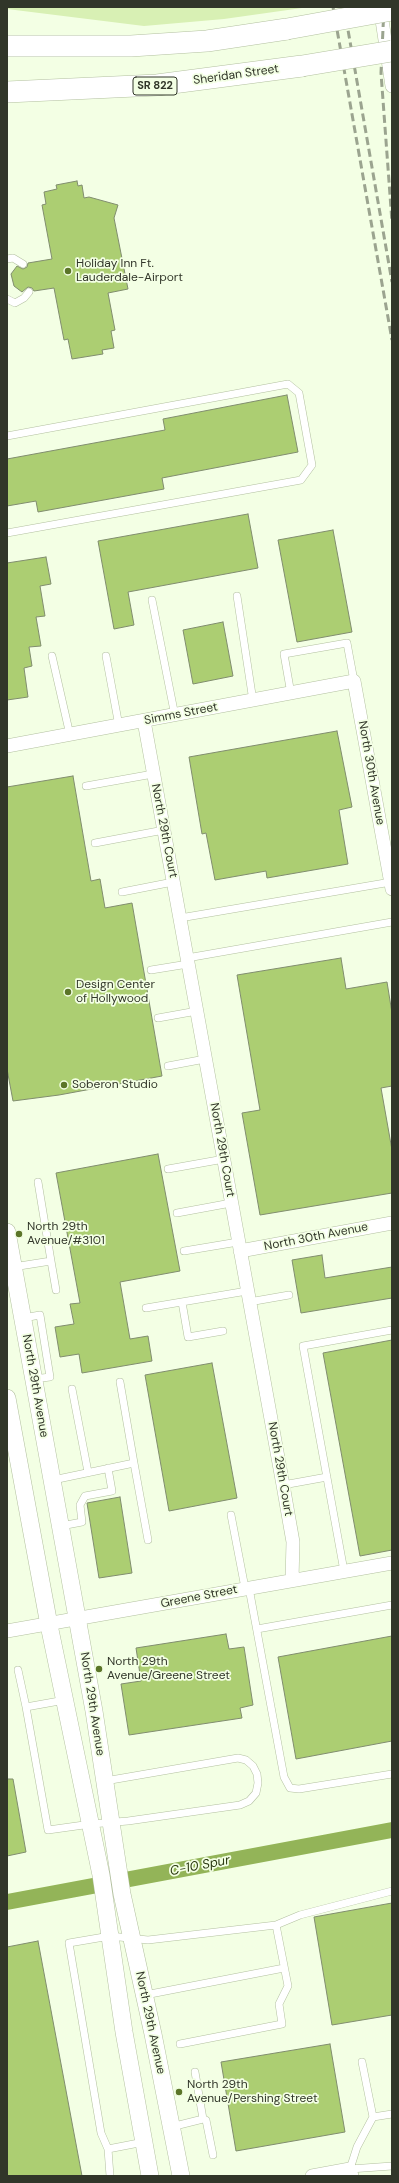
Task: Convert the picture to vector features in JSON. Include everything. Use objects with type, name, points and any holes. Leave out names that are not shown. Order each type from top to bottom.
[{"type":"main road","points":[[7,46],[131,46],[207,41],[287,29],[392,10]]},
{"type":"main road","name":"Sheridan Street","points":[[7,92],[157,85],[302,66],[392,51]]},
{"type":"street","points":[[380,7],[392,86]]},
{"type":"street","name":"Simms Street","points":[[7,746],[291,694],[354,680]]},
{"type":"street","name":"North 30th Avenue","points":[[354,680],[391,886]]},
{"type":"street","name":"North 29th Court","points":[[144,721],[293,1542],[292,1579]]},
{"type":"street","name":"North 30th Avenue","points":[[239,1246],[392,1222]]},
{"type":"street","name":"North 29th Avenue","points":[[7,1232],[10,1269],[22,1318],[78,1619],[122,1894],[144,1995],[180,2176]]},
{"type":"street","name":"North 29th Avenue","points":[[7,1398],[9,1418],[49,1625],[101,1875],[150,2176]]},
{"type":"street","name":"Greene Street","points":[[8,1628],[49,1625],[292,1579],[392,1563]]},
{"type":"street","points":[[312,2176],[351,2172]]},
{"type":"lane","points":[[7,259],[13,258],[23,264]]},
{"type":"lane","points":[[7,299],[15,302],[24,298],[30,292]]},
{"type":"lane","points":[[7,436],[288,384],[299,393],[312,466],[301,480],[7,533]]},
{"type":"lane","points":[[237,596],[253,701]]},
{"type":"lane","points":[[152,600],[175,716]]},
{"type":"lane","points":[[291,694],[284,654],[347,643],[354,680]]},
{"type":"lane","points":[[52,656],[70,735]]},
{"type":"lane","points":[[106,656],[119,726]]},
{"type":"lane","points":[[86,786],[153,774]]},
{"type":"lane","points":[[95,843],[164,830]]},
{"type":"lane","points":[[122,892],[173,882]]},
{"type":"lane","points":[[180,918],[391,886]]},
{"type":"lane","points":[[151,970],[188,961],[392,922]]},
{"type":"lane","points":[[158,1018],[197,1011]]},
{"type":"lane","points":[[168,1066],[205,1059]]},
{"type":"lane","points":[[168,1170],[224,1160]]},
{"type":"lane","points":[[38,1182],[56,1290]]},
{"type":"lane","points":[[177,1213],[231,1203]]},
{"type":"lane","points":[[184,1251],[239,1246]]},
{"type":"lane","points":[[10,1269],[51,1261]]},
{"type":"lane","points":[[146,1308],[182,1302],[248,1296],[289,1295]]},
{"type":"lane","points":[[182,1302],[188,1337],[223,1331]]},
{"type":"lane","points":[[344,1571],[303,1346],[392,1330]]},
{"type":"lane","points":[[120,1382],[148,1540]]},
{"type":"lane","points":[[72,1389],[88,1472]]},
{"type":"lane","points":[[52,1480],[134,1463]]},
{"type":"lane","points":[[61,1526],[82,1522],[80,1505],[85,1496],[112,1491],[108,1468]]},
{"type":"lane","points":[[283,1485],[327,1477]]},
{"type":"lane","points":[[231,1516],[257,1629],[284,1777],[290,1788],[299,1789],[392,1774]]},
{"type":"lane","points":[[257,1629],[392,1605]]},
{"type":"lane","points":[[18,1670],[48,1830],[128,1821],[240,1805],[249,1801],[256,1793],[258,1774],[246,1760],[238,1758],[104,1781]]},
{"type":"lane","points":[[26,1708],[64,1700]]},
{"type":"lane","points":[[110,2176],[108,2149],[101,2133],[69,1943],[110,1936],[148,1940],[276,1925],[300,1915],[392,1891]]},
{"type":"lane","points":[[180,2044],[282,2024],[279,2004],[288,1986],[276,1925]]},
{"type":"lane","points":[[144,1995],[284,1968]]},
{"type":"lane","points":[[362,2062],[373,2117],[356,2147],[351,2172],[392,2166]]},
{"type":"lane","points":[[195,2072],[203,2119],[206,2120],[213,2155]]},
{"type":"lane","points":[[373,2117],[392,2114]]},
{"type":"lane","points":[[171,2127],[203,2119]]},
{"type":"lane","points":[[108,2149],[144,2142]]},
{"type":"green space","points":[[7,7],[309,7],[224,19],[144,26],[7,9]]},
{"type":"building","name":"Holiday Inn Ft. Lauderdale-Airport","points":[[77,181],[78,186],[82,185],[84,198],[89,197],[118,205],[114,218],[128,289],[108,293],[115,330],[111,331],[114,348],[102,350],[103,354],[72,359],[68,339],[64,340],[54,288],[34,291],[32,288],[28,287],[22,292],[14,286],[11,274],[17,266],[23,269],[27,267],[28,263],[52,259],[42,205],[46,204],[44,192],[57,189],[56,185]]},
{"type":"building","points":[[287,395],[298,452],[162,478],[164,489],[38,512],[36,501],[7,506],[7,459],[165,430],[163,419]]},
{"type":"building","points":[[248,514],[258,568],[128,592],[134,625],[114,629],[98,541]]},
{"type":"building","points":[[333,530],[352,632],[297,642],[278,540]]},
{"type":"building","points":[[46,557],[51,584],[40,586],[45,616],[36,617],[41,646],[29,647],[32,666],[24,668],[28,697],[7,700],[7,563]]},
{"type":"building","points":[[223,622],[233,676],[193,684],[183,630]]},
{"type":"building","points":[[337,731],[352,807],[339,810],[348,864],[267,878],[266,871],[215,880],[206,833],[202,834],[189,757]]},
{"type":"building","points":[[73,776],[91,881],[100,879],[105,908],[132,903],[162,1076],[59,1095],[13,1101],[7,1069],[7,787]]},
{"type":"building","points":[[341,958],[346,989],[387,982],[392,1013],[392,1086],[381,1088],[392,1150],[392,1193],[260,1215],[242,1113],[260,1110],[237,975]]},
{"type":"building","points":[[158,1154],[180,1271],[120,1282],[130,1339],[148,1336],[152,1361],[82,1373],[79,1354],[60,1357],[55,1327],[74,1324],[70,1304],[80,1303],[56,1173]]},
{"type":"building","points":[[322,1255],[325,1278],[392,1267],[392,1298],[301,1313],[292,1260]]},
{"type":"building","points":[[392,1340],[392,1550],[360,1556],[323,1353]]},
{"type":"building","points":[[212,1363],[237,1498],[169,1511],[145,1375]]},
{"type":"building","points":[[120,1497],[132,1573],[99,1578],[87,1503]]},
{"type":"building","points":[[226,1634],[229,1649],[244,1647],[253,1705],[240,1708],[242,1718],[129,1735],[121,1684],[141,1681],[136,1648]]},
{"type":"building","points":[[392,1636],[392,1741],[296,1759],[278,1657]]},
{"type":"building","points":[[7,1779],[13,1779],[26,1852],[7,1856]]},
{"type":"building","points":[[392,1903],[392,2015],[332,2025],[314,1917]]},
{"type":"building","points":[[38,1941],[82,2176],[7,2176],[7,1947]]},
{"type":"building","points":[[330,2044],[345,2132],[236,2151],[221,2062]]},
{"type":"waterway","name":"C-10 Spur","points":[[7,1902],[392,1830]]},
{"type":"railway","points":[[333,7],[392,340]]},
{"type":"railway","points":[[344,7],[392,282]]},
{"type":"railway","points":[[384,7],[381,73],[392,222]]},
{"type":"place","name":"Holiday Inn Ft. Lauderdale-Airport","points":[[68,271]]},
{"type":"place","name":"Design Center of Hollywood","points":[[68,992]]},
{"type":"place","name":"Soberon Studio","points":[[64,1085]]},
{"type":"place","name":"North 29th Avenue/#3101","points":[[19,1234]]},
{"type":"place","name":"North 29th Avenue/Greene Street","points":[[99,1669]]},
{"type":"place","name":"North 29th Avenue/Pershing Street","points":[[179,2092]]}]
